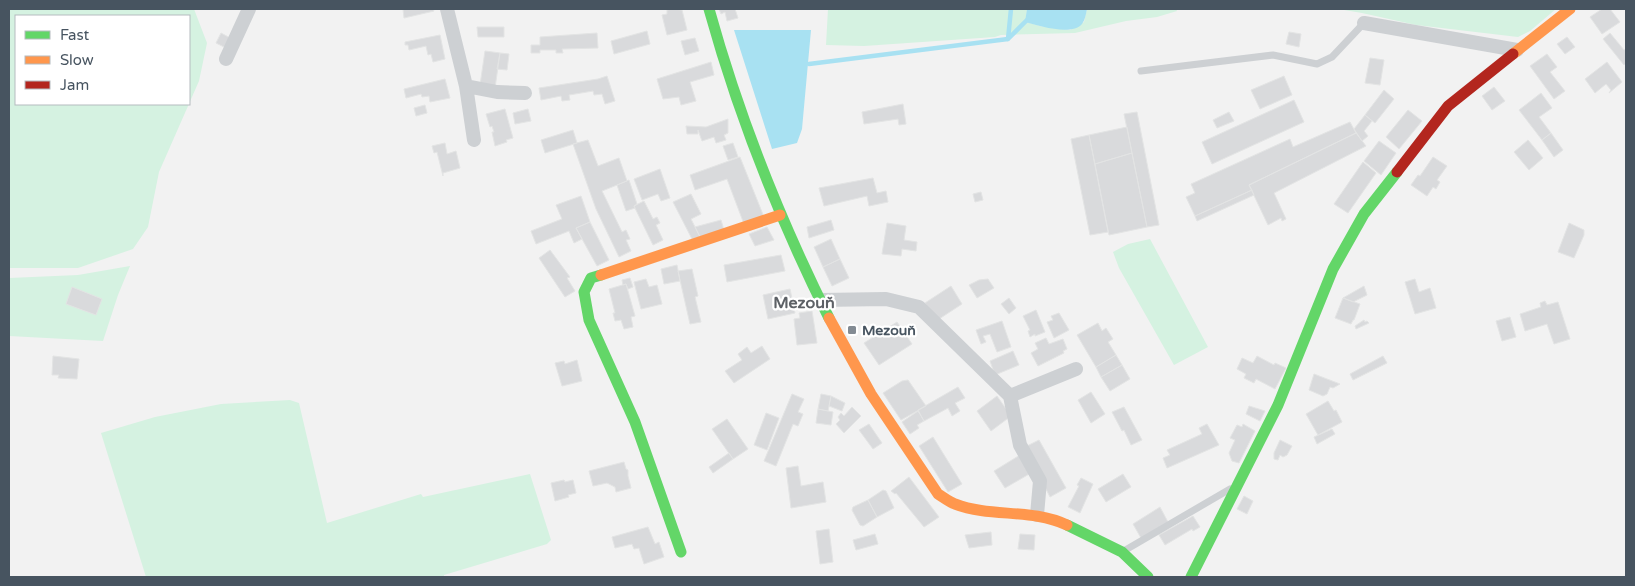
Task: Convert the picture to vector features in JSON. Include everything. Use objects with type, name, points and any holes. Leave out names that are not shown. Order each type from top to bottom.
[{"type":"street","points":[[226,60],[249,9]]},
{"type":"street","points":[[447,9],[466,86],[474,140]]},
{"type":"street","points":[[709,9],[718,46],[749,138],[780,215],[852,361],[938,494],[954,504],[980,510],[1037,515],[1062,522],[1122,552],[1148,577]]},
{"type":"street","points":[[1191,577],[1278,405],[1333,269],[1364,214],[1448,106],[1570,9]]},
{"type":"street","points":[[1364,23],[1517,50]]},
{"type":"street","points":[[466,86],[497,92],[525,93]]},
{"type":"street","points":[[681,552],[636,422],[589,320],[584,292],[591,278],[780,215]]},
{"type":"street","points":[[821,300],[886,299],[920,307],[1010,396],[1020,446],[1040,481],[1037,515]]},
{"type":"street","points":[[1010,396],[1076,369]]},
{"type":"lane","points":[[1141,71],[1273,55],[1317,64],[1332,57],[1364,23]]},
{"type":"lane","points":[[1122,552],[1236,485]]},
{"type":"green space","points":[[9,9],[194,9],[207,43],[199,81],[190,102],[190,15],[15,15],[15,105],[189,105],[159,172],[148,227],[133,249],[78,268],[9,268]]},
{"type":"green space","points":[[828,9],[1027,9],[1026,22],[1070,30],[1084,22],[1087,9],[1176,9],[1177,11],[1157,17],[1126,21],[1075,33],[1001,35],[995,37],[864,46],[826,45]]},
{"type":"green space","points":[[1338,9],[1556,9],[1530,31],[1518,37],[1416,25]]},
{"type":"green space","points":[[1150,239],[1208,347],[1174,365],[1119,268],[1113,252],[1128,244]]},
{"type":"green space","points":[[130,266],[103,341],[9,336],[9,278],[78,275]]},
{"type":"green space","points":[[290,400],[299,403],[327,523],[421,494],[423,497],[530,474],[551,540],[547,544],[444,575],[444,577],[146,577],[101,433],[155,417],[221,404]]},
{"type":"water","points":[[1027,9],[1087,9],[1082,24],[1077,28],[1063,30],[1025,22]]},
{"type":"water","points":[[734,30],[811,30],[802,129],[797,143],[772,149]]},
{"type":"building","points":[[403,9],[433,9],[434,11],[404,18]]},
{"type":"building","points":[[719,9],[735,9],[738,18],[727,21],[725,12],[721,14]]},
{"type":"building","points":[[1602,9],[1610,9],[1620,22],[1602,34],[1590,17]]},
{"type":"building","points":[[667,10],[682,10],[687,30],[667,35],[662,15],[667,14]]},
{"type":"building","points":[[477,27],[504,27],[504,37],[478,37]]},
{"type":"building","points":[[647,31],[650,44],[614,54],[611,41]]},
{"type":"building","points":[[1289,32],[1301,34],[1299,47],[1286,44]]},
{"type":"building","points":[[221,33],[232,39],[228,49],[216,43]]},
{"type":"building","points":[[597,33],[598,48],[562,49],[563,53],[556,53],[556,50],[540,50],[540,53],[531,53],[531,45],[540,45],[540,37]]},
{"type":"building","points":[[1610,33],[1624,50],[1626,49],[1626,63],[1624,65],[1603,39]]},
{"type":"building","points":[[440,35],[445,59],[433,62],[431,54],[428,55],[426,46],[409,50],[408,45],[405,45],[405,42]]},
{"type":"building","points":[[1567,37],[1575,47],[1565,54],[1557,44]]},
{"type":"building","points":[[695,38],[699,51],[685,55],[681,41]]},
{"type":"building","points":[[485,51],[500,53],[495,88],[480,85]]},
{"type":"building","points":[[500,53],[509,54],[507,70],[497,69]]},
{"type":"building","points":[[1547,54],[1557,67],[1550,72],[1565,91],[1554,99],[1530,66]]},
{"type":"building","points":[[1370,58],[1384,60],[1380,85],[1365,83]]},
{"type":"building","points":[[711,62],[714,75],[690,82],[696,101],[681,105],[679,97],[663,99],[657,79]]},
{"type":"building","points":[[1607,62],[1622,82],[1609,93],[1611,90],[1606,84],[1595,93],[1585,79]]},
{"type":"building","points":[[607,76],[615,101],[605,104],[602,94],[594,95],[593,91],[569,95],[570,100],[562,101],[561,96],[541,100],[539,88]]},
{"type":"building","points":[[1284,76],[1292,95],[1260,109],[1251,90]]},
{"type":"building","points":[[445,79],[450,98],[430,102],[429,96],[422,97],[421,94],[406,98],[404,89]]},
{"type":"building","points":[[1494,87],[1505,101],[1492,110],[1482,96]]},
{"type":"building","points":[[1384,90],[1394,99],[1375,123],[1365,115]]},
{"type":"building","points":[[1541,93],[1552,108],[1539,117],[1551,133],[1542,140],[1519,110]]},
{"type":"building","points":[[1294,100],[1304,122],[1212,164],[1202,142]]},
{"type":"building","points":[[903,104],[906,124],[899,125],[898,119],[864,124],[862,112]]},
{"type":"building","points":[[425,105],[427,113],[416,116],[414,108]]},
{"type":"building","points":[[505,109],[513,138],[495,146],[492,132],[494,132],[492,126],[490,127],[486,114]]},
{"type":"building","points":[[528,109],[531,121],[515,124],[513,113]]},
{"type":"building","points":[[1408,110],[1422,121],[1399,149],[1386,137]]},
{"type":"building","points":[[1137,112],[1159,225],[1147,227],[1124,114]]},
{"type":"building","points":[[1229,112],[1234,121],[1217,128],[1213,120]]},
{"type":"building","points":[[1365,115],[1372,121],[1364,131],[1368,136],[1362,141],[1354,129]]},
{"type":"building","points":[[728,119],[728,133],[724,135],[726,140],[716,143],[714,137],[702,141],[698,130],[698,134],[687,134],[686,126],[706,127]]},
{"type":"building","points":[[1350,122],[1356,133],[1249,185],[1252,190],[1195,216],[1186,197],[1195,193],[1191,184],[1290,139],[1293,147]]},
{"type":"building","points":[[1127,127],[1132,153],[1095,164],[1089,135]]},
{"type":"building","points":[[573,130],[577,143],[545,153],[541,140]]},
{"type":"building","points":[[1356,133],[1366,146],[1274,193],[1286,219],[1282,221],[1281,218],[1268,225],[1249,185]]},
{"type":"building","points":[[1551,133],[1563,150],[1554,157],[1542,140]]},
{"type":"building","points":[[1089,135],[1108,232],[1090,235],[1071,139]]},
{"type":"building","points":[[588,140],[598,166],[619,158],[627,181],[602,191],[622,232],[626,230],[630,239],[626,240],[631,251],[619,257],[596,209],[573,144]]},
{"type":"building","points":[[1528,140],[1543,158],[1529,170],[1514,152]]},
{"type":"building","points":[[1379,141],[1396,153],[1381,175],[1364,161]]},
{"type":"building","points":[[445,143],[447,154],[456,151],[460,168],[443,173],[443,176],[437,152],[434,153],[432,146]]},
{"type":"building","points":[[733,143],[738,157],[728,160],[723,146]]},
{"type":"building","points":[[1132,153],[1147,227],[1109,235],[1095,164]]},
{"type":"building","points":[[740,157],[764,217],[744,224],[727,179],[695,190],[690,175]]},
{"type":"building","points":[[1433,157],[1447,166],[1437,180],[1440,182],[1436,189],[1433,187],[1427,196],[1411,185],[1418,175],[1420,176]]},
{"type":"building","points":[[1363,162],[1376,173],[1348,213],[1334,204]]},
{"type":"building","points":[[660,169],[670,198],[661,201],[658,194],[642,200],[634,179]]},
{"type":"building","points":[[873,178],[877,193],[886,191],[888,202],[869,206],[867,196],[824,206],[819,188]]},
{"type":"building","points":[[629,180],[637,204],[634,206],[635,208],[626,211],[617,185]]},
{"type":"building","points":[[1252,190],[1254,195],[1197,221],[1195,216]]},
{"type":"building","points":[[981,192],[983,200],[975,202],[973,194]]},
{"type":"building","points":[[691,194],[701,214],[691,219],[700,237],[692,239],[673,202]]},
{"type":"building","points":[[581,196],[590,222],[576,228],[582,239],[574,243],[569,231],[536,244],[531,231],[562,219],[556,205]]},
{"type":"building","points":[[644,201],[653,219],[657,217],[660,223],[656,225],[663,240],[653,245],[634,206]]},
{"type":"building","points":[[721,220],[724,230],[700,237],[695,227]]},
{"type":"building","points":[[831,220],[834,230],[809,238],[807,227]]},
{"type":"building","points":[[590,222],[609,260],[597,266],[576,228]]},
{"type":"building","points":[[887,223],[906,226],[904,240],[917,242],[916,251],[902,249],[901,256],[882,254]]},
{"type":"building","points":[[1569,223],[1584,230],[1584,235],[1574,258],[1558,252]]},
{"type":"building","points":[[767,227],[774,240],[755,246],[749,234]]},
{"type":"building","points":[[831,239],[840,259],[823,267],[814,247]]},
{"type":"building","points":[[550,250],[570,277],[567,278],[575,291],[565,297],[539,258]]},
{"type":"building","points":[[781,255],[785,271],[727,282],[724,265]]},
{"type":"building","points":[[840,259],[849,278],[832,286],[823,267]]},
{"type":"building","points":[[677,265],[680,281],[664,284],[661,269]]},
{"type":"building","points":[[692,269],[698,296],[695,297],[701,322],[690,324],[678,271]]},
{"type":"building","points":[[630,278],[633,287],[628,289],[626,284],[623,285],[622,280]]},
{"type":"building","points":[[646,279],[649,287],[657,285],[662,304],[641,309],[634,282]]},
{"type":"building","points":[[988,279],[994,288],[977,298],[969,285],[979,280]]},
{"type":"building","points":[[1415,279],[1419,292],[1430,288],[1436,308],[1415,314],[1405,282]]},
{"type":"building","points":[[626,284],[635,316],[631,317],[633,327],[624,329],[621,320],[615,321],[609,289]]},
{"type":"building","points":[[951,286],[962,304],[936,321],[925,303]]},
{"type":"building","points":[[1364,286],[1367,295],[1353,302],[1343,298]]},
{"type":"building","points":[[72,287],[102,299],[96,315],[66,304]]},
{"type":"building","points":[[790,289],[795,313],[768,319],[763,295]]},
{"type":"building","points":[[1009,298],[1016,308],[1009,314],[1001,304]]},
{"type":"building","points":[[1343,298],[1360,304],[1351,324],[1335,318]]},
{"type":"building","points":[[1545,301],[1547,305],[1558,302],[1570,339],[1554,344],[1547,324],[1525,331],[1520,314],[1541,307],[1540,303]]},
{"type":"building","points":[[1036,310],[1045,332],[1030,337],[1028,331],[1030,330],[1023,316]]},
{"type":"building","points":[[812,311],[817,343],[797,345],[794,319],[800,318],[799,313]]},
{"type":"building","points":[[1059,313],[1069,330],[1054,338],[1047,322],[1053,320],[1051,316]]},
{"type":"building","points":[[1510,317],[1516,337],[1502,341],[1496,321]]},
{"type":"building","points":[[1364,320],[1369,323],[1356,329],[1355,326]]},
{"type":"building","points":[[1002,321],[1011,347],[997,352],[990,334],[983,336],[986,342],[981,344],[976,330]]},
{"type":"building","points":[[897,322],[912,344],[879,365],[864,343]]},
{"type":"building","points":[[1098,323],[1102,331],[1106,328],[1113,339],[1108,342],[1116,355],[1096,367],[1077,335]]},
{"type":"building","points":[[1046,338],[1049,344],[1063,339],[1067,349],[1063,351],[1064,353],[1038,366],[1031,353],[1038,349],[1035,343]]},
{"type":"building","points":[[762,346],[770,359],[734,383],[725,371],[742,360],[738,354],[747,347],[751,353]]},
{"type":"building","points":[[1013,351],[1019,365],[995,375],[990,361]]},
{"type":"building","points":[[1116,355],[1122,365],[1101,377],[1096,367]]},
{"type":"building","points":[[53,356],[79,359],[77,379],[58,378],[59,375],[52,375]]},
{"type":"building","points":[[1257,356],[1274,365],[1275,363],[1286,368],[1275,389],[1256,379],[1254,383],[1244,378],[1246,374],[1237,369],[1242,358],[1253,363]]},
{"type":"building","points":[[1383,356],[1387,363],[1353,380],[1350,374]]},
{"type":"building","points":[[577,360],[582,381],[562,386],[555,363],[564,361],[565,364]]},
{"type":"building","points":[[1122,365],[1130,379],[1110,391],[1101,377]]},
{"type":"building","points":[[1314,374],[1340,384],[1333,388],[1330,387],[1327,394],[1323,396],[1309,390]]},
{"type":"building","points":[[908,380],[926,406],[901,420],[883,393],[902,381]]},
{"type":"building","points":[[958,387],[965,398],[955,403],[960,411],[952,416],[948,408],[924,421],[918,410]]},
{"type":"building","points":[[1091,392],[1105,414],[1091,423],[1078,400]]},
{"type":"building","points":[[792,394],[804,399],[798,412],[803,414],[798,426],[793,424],[776,466],[764,461]]},
{"type":"building","points":[[821,394],[831,396],[828,411],[818,409]]},
{"type":"building","points":[[831,396],[845,403],[842,411],[829,406]]},
{"type":"building","points":[[997,396],[1011,416],[991,431],[977,411]]},
{"type":"building","points":[[1328,401],[1334,411],[1336,410],[1342,422],[1318,435],[1306,414]]},
{"type":"building","points":[[1249,406],[1265,411],[1260,421],[1246,414]]},
{"type":"building","points":[[852,407],[861,416],[844,433],[836,424],[840,420],[838,417],[841,413],[844,416]]},
{"type":"building","points":[[1124,407],[1142,440],[1131,445],[1112,412]]},
{"type":"building","points":[[818,409],[833,412],[831,425],[816,423]]},
{"type":"building","points":[[918,411],[924,421],[917,425],[919,428],[910,434],[902,422]]},
{"type":"building","points":[[766,413],[779,418],[767,450],[754,445]]},
{"type":"building","points":[[727,419],[748,449],[733,459],[712,429]]},
{"type":"building","points":[[869,424],[882,443],[873,449],[859,430]]},
{"type":"building","points":[[1207,424],[1219,445],[1167,468],[1163,458],[1170,455],[1167,450],[1202,434],[1199,428]]},
{"type":"building","points":[[1243,424],[1255,431],[1239,463],[1232,461],[1229,453],[1235,440],[1230,438],[1237,425],[1242,427]]},
{"type":"building","points":[[1332,429],[1335,434],[1317,444],[1314,437]]},
{"type":"building","points":[[933,437],[962,484],[948,492],[919,446]]},
{"type":"building","points":[[1039,440],[1066,488],[1050,497],[1025,447]]},
{"type":"building","points":[[1280,440],[1292,446],[1287,455],[1283,457],[1280,455],[1278,460],[1274,459],[1274,453]]},
{"type":"building","points":[[729,453],[733,459],[713,473],[709,467]]},
{"type":"building","points":[[1020,455],[1031,473],[1005,488],[994,471]]},
{"type":"building","points":[[624,462],[628,470],[631,488],[616,492],[615,487],[607,483],[593,486],[589,471]]},
{"type":"building","points":[[798,466],[801,486],[823,482],[826,502],[791,508],[786,468]]},
{"type":"building","points":[[1123,474],[1131,487],[1106,502],[1098,489]]},
{"type":"building","points":[[909,477],[939,517],[924,527],[896,493],[891,491]]},
{"type":"building","points":[[1081,478],[1093,484],[1080,513],[1068,507]]},
{"type":"building","points":[[564,480],[565,482],[573,480],[576,493],[555,501],[551,483]]},
{"type":"building","points":[[883,490],[886,491],[894,508],[877,517],[868,500]]},
{"type":"building","points":[[1244,496],[1253,501],[1247,514],[1237,509]]},
{"type":"building","points":[[868,500],[877,517],[863,526],[860,525],[852,510],[853,507]]},
{"type":"building","points":[[1160,507],[1168,522],[1141,538],[1133,524]]},
{"type":"building","points":[[1193,516],[1200,527],[1193,531],[1192,529],[1165,545],[1159,535]]},
{"type":"building","points":[[648,527],[655,544],[659,542],[664,557],[644,564],[639,548],[634,549],[632,544],[615,548],[612,537]]},
{"type":"building","points":[[829,529],[833,562],[820,564],[816,531]]},
{"type":"building","points":[[991,532],[992,545],[969,548],[965,535]]},
{"type":"building","points":[[875,534],[878,544],[856,550],[853,540]]},
{"type":"building","points":[[1020,534],[1035,535],[1034,550],[1018,549]]},
{"type":"waterway","points":[[809,64],[1008,39],[1011,9]]},
{"type":"waterway","points":[[1008,39],[1028,19]]},
{"type":"traffic: fast","points":[[709,9],[733,89],[762,167],[793,243],[829,318]]},
{"type":"traffic: fast","points":[[1191,577],[1278,405],[1333,269],[1364,214],[1397,172]]},
{"type":"traffic: fast","points":[[601,275],[591,278],[584,292],[589,320],[635,422],[681,552]]},
{"type":"traffic: fast","points":[[1067,525],[1122,552],[1148,577]]},
{"type":"traffic: slow","points":[[1513,54],[1570,9]]},
{"type":"traffic: slow","points":[[601,275],[780,215]]},
{"type":"traffic: slow","points":[[829,318],[871,394],[938,494],[953,503],[969,508],[1039,517],[1067,525]]},
{"type":"traffic: jam","points":[[1397,172],[1448,106],[1513,54]]},
{"type":"place","name":"Mezouň","points":[[852,330]]},
{"type":"district","name":"Mezouň","points":[[804,303]]}]
